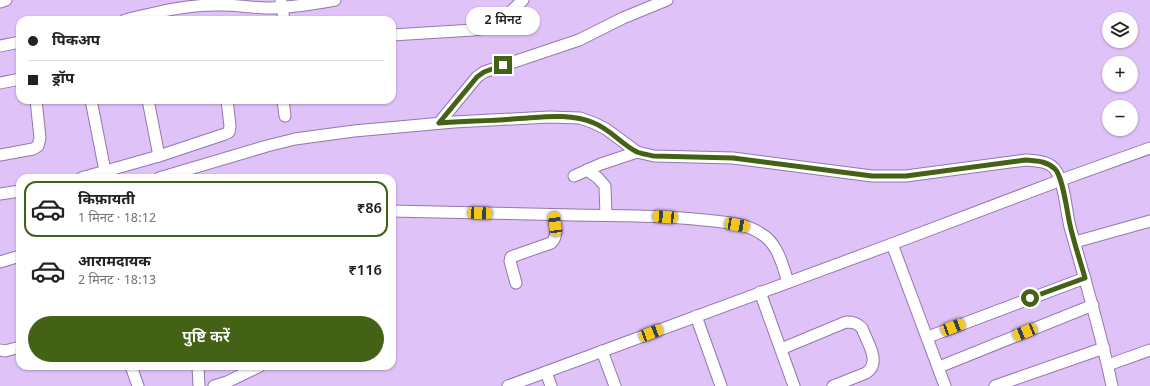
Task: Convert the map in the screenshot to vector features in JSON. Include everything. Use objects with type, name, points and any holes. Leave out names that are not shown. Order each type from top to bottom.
[{"type":"street","points":[[0,2],[6,0]]},
{"type":"street","points":[[136,16],[165,5],[188,7],[221,2],[282,11],[335,0]]},
{"type":"street","points":[[396,36],[473,30],[491,27],[501,21],[523,0]]},
{"type":"street","points":[[439,123],[477,77],[484,72],[579,40],[623,18],[666,0]]},
{"type":"street","points":[[0,46],[16,43]]},
{"type":"street","points":[[0,83],[16,79]]},
{"type":"street","points":[[0,155],[33,149],[38,146],[40,138],[36,104]]},
{"type":"street","points":[[92,104],[105,171]]},
{"type":"street","points":[[152,104],[159,156]]},
{"type":"street","points":[[95,174],[159,156],[229,132],[230,126],[227,104]]},
{"type":"street","points":[[284,104],[285,116]]},
{"type":"street","points":[[172,174],[267,146],[354,131],[439,123],[549,117],[580,118],[594,123],[606,129],[637,152],[654,156],[733,158],[872,176],[906,176],[1011,162],[1039,161],[1049,164],[1056,170],[1061,180],[1065,204],[1093,305],[1112,386]]},
{"type":"street","points":[[508,386],[1150,148]]},
{"type":"street","points":[[574,176],[637,152]]},
{"type":"street","points":[[587,170],[598,178],[605,186],[606,215]]},
{"type":"street","points":[[0,194],[16,192]]},
{"type":"street","points":[[396,211],[651,216],[695,219],[748,227],[761,233],[771,241],[778,253],[788,282]]},
{"type":"street","points":[[516,284],[510,261],[511,257],[551,243],[554,240],[556,234],[553,215]]},
{"type":"street","points":[[1075,242],[1150,221]]},
{"type":"street","points":[[892,244],[928,337],[945,386]]},
{"type":"street","points":[[0,262],[16,257]]},
{"type":"street","points":[[928,337],[1085,278]]},
{"type":"street","points":[[760,292],[794,386]]},
{"type":"street","points":[[939,367],[1093,305]]},
{"type":"street","points":[[696,316],[720,386]]},
{"type":"street","points":[[781,349],[846,322],[858,324],[862,328],[874,359],[874,365],[866,373],[833,386]]},
{"type":"street","points":[[0,350],[5,351],[16,348]]},
{"type":"street","points":[[995,386],[1104,348]]},
{"type":"street","points":[[1108,365],[1150,350]]},
{"type":"street","points":[[602,352],[616,386]]},
{"type":"street","points":[[132,370],[138,386]]},
{"type":"street","points":[[198,370],[199,386]]},
{"type":"street","points":[[214,386],[227,382],[242,370]]},
{"type":"street","points":[[546,372],[551,386]]},
{"type":"route","points":[[503,65],[484,72],[477,77],[439,123],[549,117],[580,118],[606,129],[637,152],[654,156],[733,158],[872,176],[906,176],[1026,160],[1039,161],[1049,164],[1056,170],[1061,180],[1070,226],[1085,278],[1030,298]]}]
